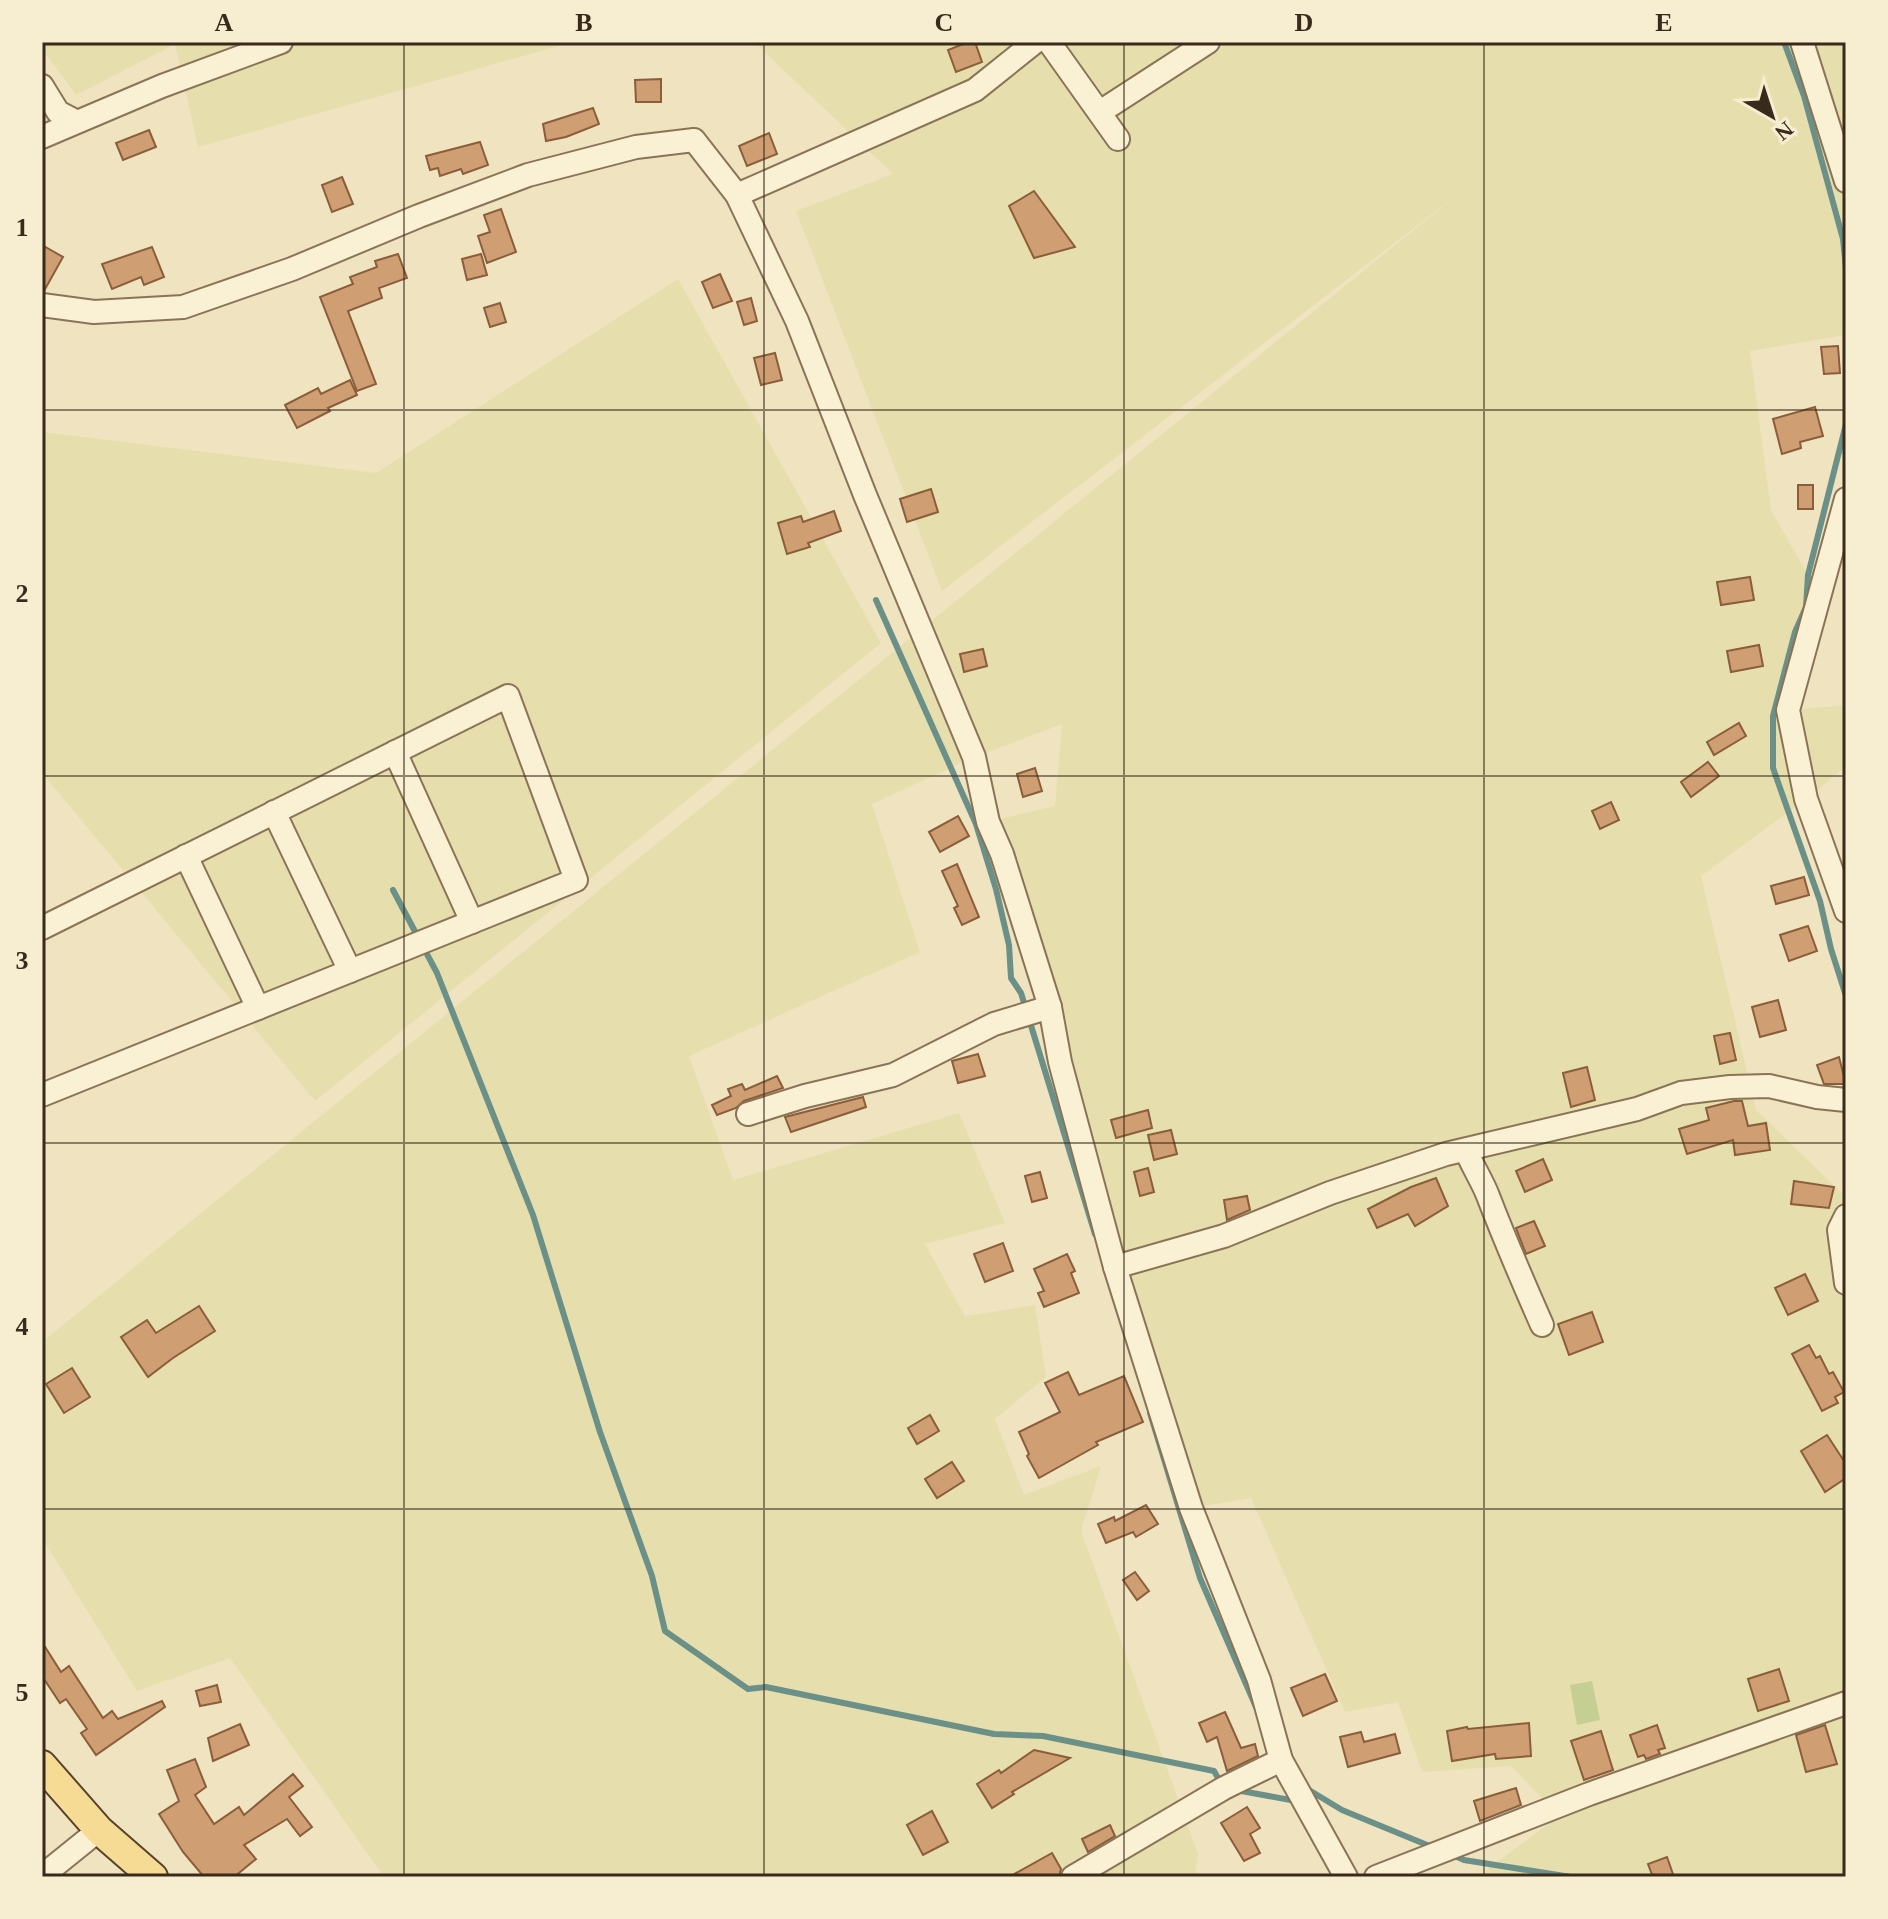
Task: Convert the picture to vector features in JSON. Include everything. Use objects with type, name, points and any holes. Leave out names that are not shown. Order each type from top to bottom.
[{"type":"main road","points":[[42,1765],[99,1830],[153,1877]]},
{"type":"street","points":[[42,137],[75,121],[281,42]]},
{"type":"street","points":[[737,195],[975,90],[1035,42]]},
{"type":"street","points":[[1049,42],[1118,139]]},
{"type":"street","points":[[1100,112],[1208,42]]},
{"type":"street","points":[[1802,42],[1846,181]]},
{"type":"street","points":[[42,86],[58,112],[75,121]]},
{"type":"street","points":[[42,305],[94,312],[183,307],[292,269],[528,175],[636,147],[694,140],[737,195],[797,321],[865,495],[974,757],[988,822],[1002,854],[1050,1007],[1060,1062],[1115,1267],[1191,1508],[1259,1680],[1281,1760],[1349,1875]]},
{"type":"street","points":[[1846,499],[1788,710],[1806,799],[1846,911]]},
{"type":"street","points":[[42,928],[508,696],[576,880],[42,1095]]},
{"type":"street","points":[[395,752],[472,922]]},
{"type":"street","points":[[274,812],[350,971]]},
{"type":"street","points":[[186,856],[258,1008]]},
{"type":"street","points":[[748,1114],[805,1096],[893,1075],[994,1024],[1050,1007]]},
{"type":"street","points":[[1115,1267],[1200,1244],[1378,1176],[1466,1150],[1637,1109],[1692,1091],[1769,1086],[1846,1100]]},
{"type":"street","points":[[1466,1150],[1542,1325]]},
{"type":"street","points":[[1846,1216],[1839,1230],[1846,1283]]},
{"type":"street","points":[[1376,1877],[1589,1794],[1846,1703]]},
{"type":"street","points":[[1073,1877],[1224,1788],[1281,1760]]},
{"type":"street","points":[[42,1876],[99,1830]]},
{"type":"shaded area","points":[[42,42],[573,42],[198,147],[175,44],[76,95],[42,49]]},
{"type":"shaded area","points":[[754,42],[1846,42],[1846,335],[1750,351],[1771,510],[1808,575],[1826,578],[1789,710],[1846,705],[1846,766],[1701,876],[1756,1110],[1846,1197],[1846,1877],[1477,1877],[1559,1816],[1511,1766],[1422,1772],[1398,1702],[1345,1712],[1251,1498],[1191,1508],[988,822],[1055,806],[1062,724],[974,757],[872,804],[920,952],[689,1056],[733,1180],[959,1113],[1005,1223],[925,1244],[965,1316],[1035,1305],[1046,1377],[995,1419],[1024,1495],[1101,1466],[1081,1531],[1198,1854],[1195,1877],[384,1877],[230,1658],[137,1691],[42,1538],[42,1342],[1457,195],[942,591],[796,211],[893,174]]},
{"type":"shaded area","points":[[678,279],[881,643],[315,1101],[42,773],[42,432],[376,473]]},
{"type":"green space","points":[[1592,1681],[1600,1720],[1577,1725],[1570,1685]]},
{"type":"building","points":[[975,42],[982,62],[956,72],[948,50]]},
{"type":"building","points":[[661,79],[661,102],[636,102],[635,80]]},
{"type":"building","points":[[593,108],[599,124],[546,141],[543,124]]},
{"type":"building","points":[[149,130],[156,147],[123,160],[116,143]]},
{"type":"building","points":[[769,133],[777,154],[747,166],[739,146]]},
{"type":"building","points":[[480,142],[488,165],[463,174],[461,169],[440,176],[438,168],[430,170],[426,156]]},
{"type":"building","points":[[342,177],[353,204],[332,212],[322,185]]},
{"type":"building","points":[[1034,191],[1075,247],[1034,258],[1009,206]]},
{"type":"building","points":[[501,209],[516,252],[487,263],[478,236],[490,232],[484,215]]},
{"type":"building","points":[[42,245],[63,257],[44,291],[42,291]]},
{"type":"building","points":[[152,247],[164,277],[144,285],[141,277],[112,289],[102,264]]},
{"type":"building","points":[[398,254],[407,278],[379,288],[382,298],[348,311],[376,384],[357,391],[320,297],[353,284],[350,277],[377,267],[375,261]]},
{"type":"building","points":[[481,254],[487,275],[467,280],[462,259]]},
{"type":"building","points":[[720,274],[732,301],[713,308],[702,282]]},
{"type":"building","points":[[751,298],[757,321],[744,325],[737,302]]},
{"type":"building","points":[[500,303],[506,322],[490,327],[484,308]]},
{"type":"building","points":[[1838,346],[1840,373],[1824,374],[1821,347]]},
{"type":"building","points":[[775,353],[782,380],[761,385],[754,358]]},
{"type":"building","points":[[350,380],[357,395],[328,408],[330,411],[297,428],[285,405],[318,388],[321,394]]},
{"type":"building","points":[[1815,407],[1823,436],[1800,442],[1801,448],[1782,454],[1773,419]]},
{"type":"building","points":[[1798,485],[1813,485],[1813,509],[1798,509]]},
{"type":"building","points":[[931,489],[938,512],[907,522],[900,499]]},
{"type":"building","points":[[834,511],[841,531],[808,543],[810,547],[787,554],[778,523],[801,516],[803,522]]},
{"type":"building","points":[[1750,577],[1754,600],[1721,605],[1717,582]]},
{"type":"building","points":[[1759,645],[1763,666],[1731,672],[1727,651]]},
{"type":"building","points":[[983,649],[987,666],[964,672],[960,654]]},
{"type":"building","points":[[1739,723],[1746,736],[1714,755],[1707,742]]},
{"type":"building","points":[[1708,762],[1719,776],[1691,797],[1681,782]]},
{"type":"building","points":[[1035,768],[1042,791],[1023,797],[1017,774]]},
{"type":"building","points":[[1611,802],[1619,820],[1600,829],[1592,811]]},
{"type":"building","points":[[958,816],[969,836],[940,852],[929,832]]},
{"type":"building","points":[[957,864],[979,917],[962,925],[954,908],[958,906],[942,871]]},
{"type":"building","points":[[1804,877],[1809,895],[1776,904],[1771,886]]},
{"type":"building","points":[[1808,926],[1817,951],[1789,961],[1780,935]]},
{"type":"building","points":[[1778,1000],[1786,1030],[1760,1037],[1752,1007]]},
{"type":"building","points":[[1730,1033],[1736,1060],[1720,1064],[1714,1036]]},
{"type":"building","points":[[978,1054],[985,1076],[958,1083],[952,1061]]},
{"type":"building","points":[[1839,1057],[1846,1084],[1824,1084],[1817,1065]]},
{"type":"building","points":[[1587,1067],[1595,1100],[1571,1107],[1563,1073]]},
{"type":"building","points":[[777,1076],[783,1088],[744,1101],[736,1108],[717,1115],[712,1105],[731,1096],[728,1089],[742,1084],[745,1090]]},
{"type":"building","points":[[863,1097],[866,1107],[791,1132],[785,1117]]},
{"type":"building","points":[[1742,1101],[1748,1126],[1766,1123],[1770,1150],[1735,1155],[1733,1140],[1687,1154],[1679,1129],[1709,1120],[1706,1108]]},
{"type":"building","points":[[1148,1110],[1152,1128],[1116,1138],[1111,1120]]},
{"type":"building","points":[[1171,1130],[1177,1154],[1154,1160],[1148,1135]]},
{"type":"building","points":[[1543,1159],[1552,1180],[1525,1192],[1516,1171]]},
{"type":"building","points":[[1148,1168],[1154,1192],[1140,1196],[1134,1172]]},
{"type":"building","points":[[1040,1172],[1047,1198],[1032,1202],[1025,1176]]},
{"type":"building","points":[[1436,1178],[1448,1206],[1415,1226],[1408,1214],[1377,1228],[1368,1209]]},
{"type":"building","points":[[1794,1181],[1834,1187],[1829,1208],[1791,1204]]},
{"type":"building","points":[[1247,1196],[1250,1210],[1227,1220],[1224,1200]]},
{"type":"building","points":[[1534,1221],[1545,1246],[1526,1254],[1516,1228]]},
{"type":"building","points":[[1003,1243],[1013,1271],[985,1282],[974,1254]]},
{"type":"building","points":[[1067,1254],[1075,1271],[1071,1273],[1079,1293],[1044,1307],[1038,1293],[1044,1291],[1034,1269]]},
{"type":"building","points":[[1805,1274],[1818,1301],[1788,1315],[1775,1288]]},
{"type":"building","points":[[199,1306],[215,1331],[148,1377],[121,1337],[147,1320],[156,1333]]},
{"type":"building","points":[[1592,1312],[1603,1342],[1569,1355],[1558,1324]]},
{"type":"building","points":[[1809,1345],[1816,1358],[1820,1356],[1829,1374],[1833,1372],[1844,1392],[1835,1397],[1838,1403],[1822,1411],[1792,1354]]},
{"type":"building","points":[[72,1368],[90,1397],[64,1413],[46,1384]]},
{"type":"building","points":[[1068,1372],[1079,1395],[1124,1376],[1143,1422],[1096,1442],[1098,1445],[1039,1478],[1019,1432],[1060,1412],[1045,1383]]},
{"type":"building","points":[[930,1415],[939,1431],[917,1444],[908,1428]]},
{"type":"building","points":[[1827,1435],[1846,1464],[1846,1478],[1825,1492],[1801,1451]]},
{"type":"building","points":[[952,1462],[964,1481],[937,1498],[925,1479]]},
{"type":"building","points":[[1146,1505],[1158,1524],[1136,1537],[1133,1532],[1106,1543],[1098,1524],[1114,1517],[1115,1521]]},
{"type":"building","points":[[1135,1572],[1149,1591],[1137,1600],[1123,1580]]},
{"type":"building","points":[[42,1642],[61,1672],[69,1666],[103,1718],[112,1711],[118,1719],[162,1701],[165,1707],[96,1755],[81,1733],[87,1729],[66,1699],[60,1703],[42,1676]]},
{"type":"building","points":[[1779,1669],[1789,1701],[1758,1711],[1748,1679]]},
{"type":"building","points":[[1325,1674],[1337,1701],[1303,1716],[1291,1688]]},
{"type":"building","points":[[217,1685],[221,1702],[200,1706],[196,1691]]},
{"type":"building","points":[[1225,1712],[1241,1748],[1255,1744],[1258,1756],[1227,1771],[1217,1737],[1207,1742],[1199,1723]]},
{"type":"building","points":[[1529,1723],[1531,1756],[1496,1759],[1495,1754],[1452,1761],[1447,1731]]},
{"type":"building","points":[[240,1724],[249,1745],[213,1761],[208,1738]]},
{"type":"building","points":[[1657,1725],[1665,1748],[1658,1750],[1660,1754],[1646,1759],[1644,1755],[1638,1757],[1630,1735]]},
{"type":"building","points":[[1825,1725],[1837,1764],[1806,1772],[1796,1735]]},
{"type":"building","points":[[1601,1731],[1613,1770],[1584,1780],[1571,1741]]},
{"type":"building","points":[[1361,1732],[1364,1742],[1395,1734],[1400,1753],[1348,1767],[1340,1737]]},
{"type":"building","points":[[1034,1750],[1070,1758],[1012,1792],[1014,1794],[992,1808],[977,1784],[999,1770],[1001,1773]]},
{"type":"building","points":[[195,1759],[206,1787],[195,1795],[214,1824],[239,1807],[244,1815],[293,1774],[303,1786],[289,1797],[312,1827],[300,1836],[287,1819],[244,1845],[256,1859],[234,1877],[204,1877],[183,1852],[159,1814],[179,1801],[167,1770]]},
{"type":"building","points":[[1516,1788],[1521,1805],[1480,1821],[1474,1801]]},
{"type":"building","points":[[1247,1807],[1260,1828],[1250,1834],[1260,1853],[1244,1861],[1221,1823]]},
{"type":"building","points":[[932,1811],[948,1842],[923,1855],[907,1825]]},
{"type":"building","points":[[1110,1825],[1115,1836],[1088,1852],[1082,1839]]},
{"type":"building","points":[[1052,1853],[1061,1869],[1059,1877],[1009,1877]]},
{"type":"building","points":[[1667,1857],[1674,1877],[1653,1877],[1648,1864]]},
{"type":"waterway","points":[[1784,42],[1804,96],[1843,239],[1846,269]]},
{"type":"waterway","points":[[1846,424],[1808,575],[1806,607],[1795,632],[1773,716],[1773,768],[1820,901],[1846,996]]},
{"type":"waterway","points":[[876,600],[976,824],[1009,945],[1011,978],[1021,993],[1026,1009]]},
{"type":"waterway","points":[[393,890],[437,973],[533,1215],[600,1432],[652,1576],[665,1631],[748,1689],[766,1687],[994,1734],[1043,1736],[1214,1771],[1222,1785]]},
{"type":"waterway","points":[[1029,1019],[1095,1234]]},
{"type":"waterway","points":[[1150,1413],[1200,1578],[1256,1707]]},
{"type":"waterway","points":[[1304,1787],[1342,1810],[1432,1847]]},
{"type":"waterway","points":[[1236,1790],[1296,1801]]},
{"type":"waterway","points":[[1450,1854],[1464,1860],[1571,1877]]}]
